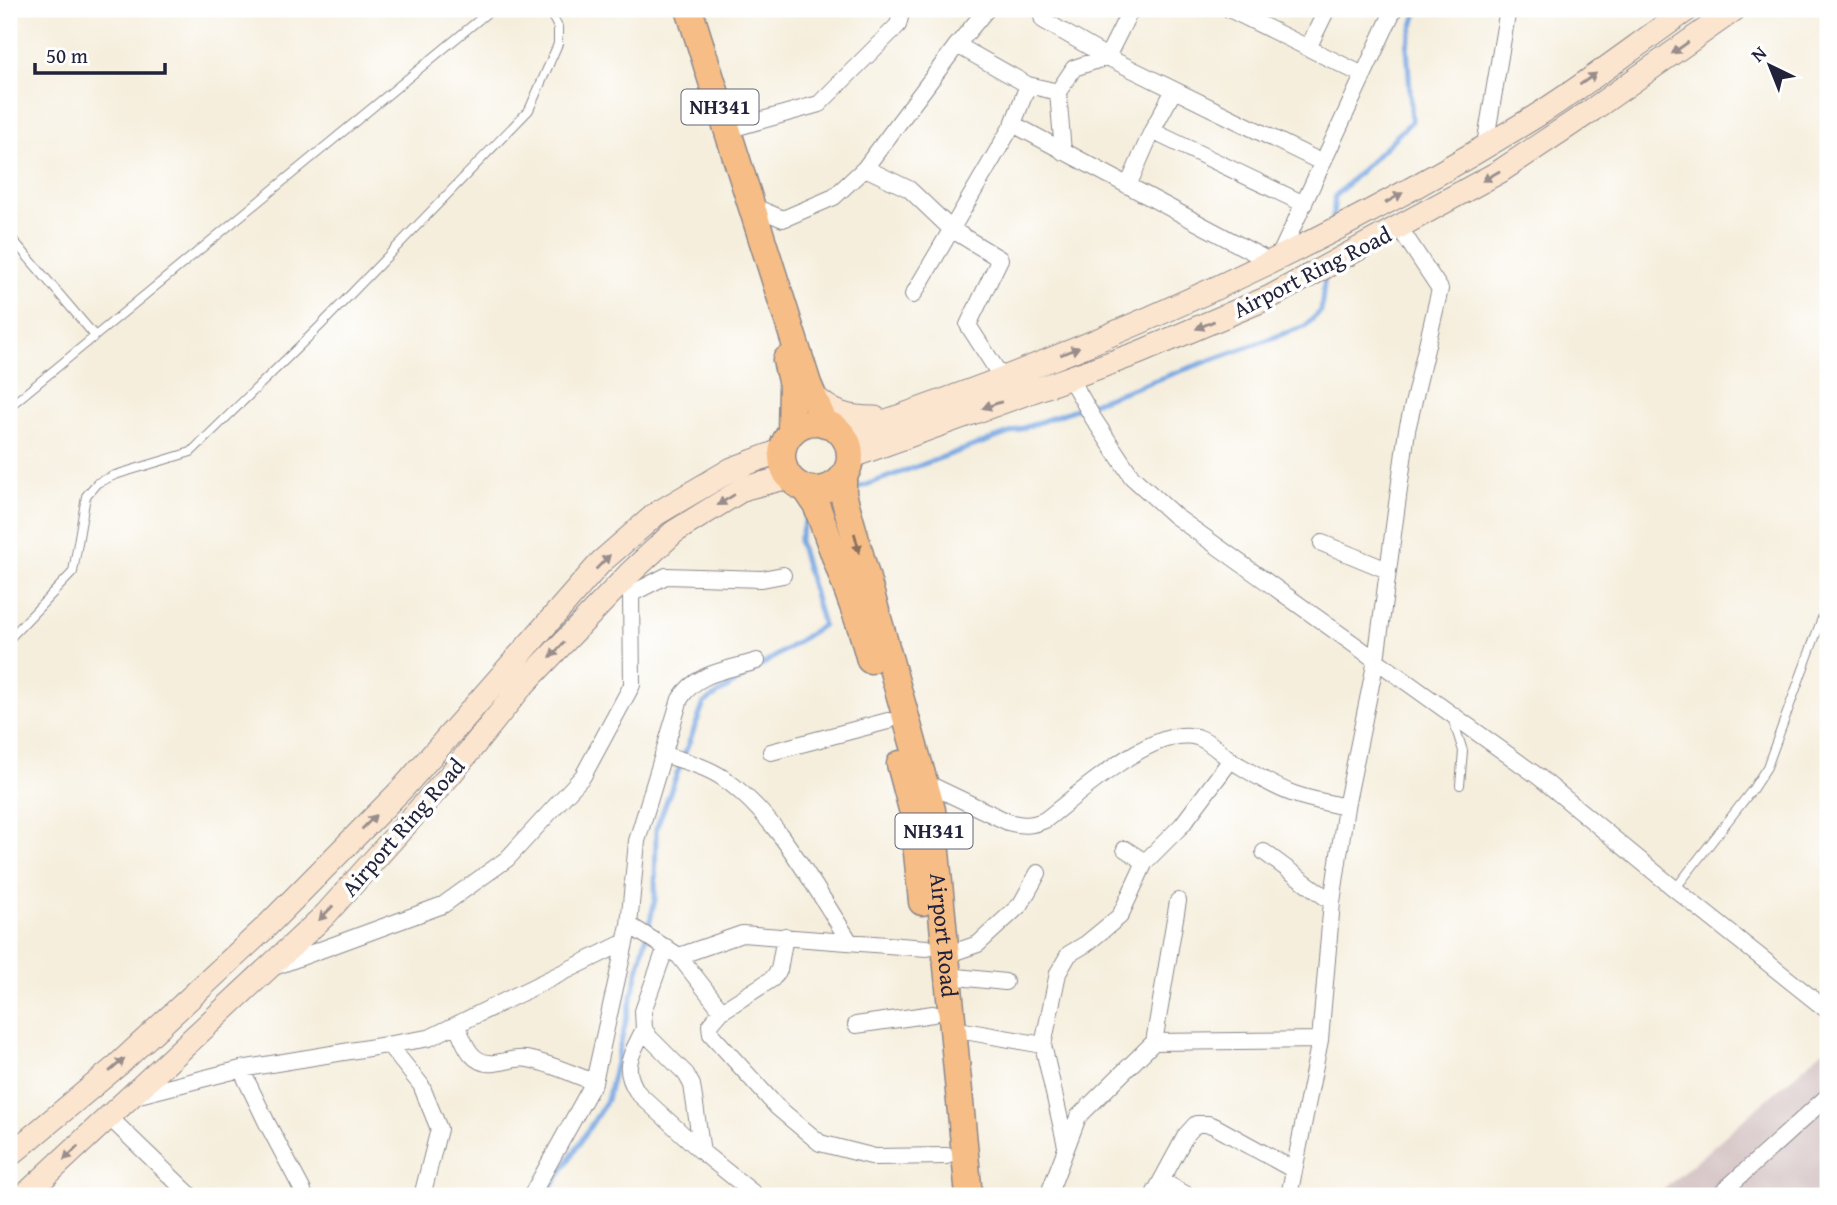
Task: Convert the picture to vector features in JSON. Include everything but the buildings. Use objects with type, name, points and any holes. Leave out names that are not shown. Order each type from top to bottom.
[{"type":"highway","name":"NH341","points":[[689,9],[750,205],[802,390],[846,440],[846,467]]},
{"type":"highway","name":"NH341","points":[[798,483],[782,460],[802,390]]},
{"type":"highway","points":[[787,442],[807,423],[833,428]]},
{"type":"highway","points":[[798,483],[827,488],[846,467]]},
{"type":"highway","name":"Airport Road","points":[[846,467],[847,507],[932,810],[950,1196]]},
{"type":"highway","name":"Airport Road","points":[[798,483],[816,504],[861,628],[914,813],[940,960],[943,1022],[969,1196]]},
{"type":"main road","name":"Airport Ring Road","points":[[833,428],[854,432],[1002,378],[1152,318],[1335,232],[1537,115],[1688,9]]},
{"type":"main road","name":"Airport Ring Road","points":[[846,467],[1138,353],[1270,298],[1499,172],[1735,9]]},
{"type":"main road","points":[[732,469],[755,455],[774,438],[802,390],[825,407],[846,417],[908,414]]},
{"type":"main road","name":"Airport Ring Road","points":[[9,1156],[118,1065],[274,918],[404,787],[601,562],[656,514],[732,469],[787,442]]},
{"type":"main road","name":"Airport Ring Road","points":[[36,1192],[109,1117],[325,915],[450,775],[522,686],[630,573],[674,532],[744,488],[798,483]]},
{"type":"street","points":[[727,130],[819,104],[898,25],[902,9]]},
{"type":"street","points":[[750,205],[783,219],[834,197],[865,168],[987,9]]},
{"type":"street","points":[[1063,152],[1058,92],[1074,68],[1107,57],[1131,9]]},
{"type":"street","points":[[1229,9],[1363,75]]},
{"type":"street","points":[[1308,48],[1327,9]]},
{"type":"street","points":[[1013,124],[1275,260],[1304,204],[1394,9]]},
{"type":"street","points":[[1485,145],[1508,9]]},
{"type":"street","points":[[1042,10],[1043,19],[1107,57],[1322,163]]},
{"type":"street","points":[[957,46],[1028,85],[1058,92]]},
{"type":"street","points":[[913,295],[1013,124],[1028,85]]},
{"type":"street","points":[[1128,186],[1152,131],[1174,90]]},
{"type":"street","points":[[1152,131],[1304,204]]},
{"type":"street","points":[[865,168],[909,189],[951,229],[1000,259],[968,325],[1002,378]]},
{"type":"street","points":[[1289,1196],[1320,1040],[1332,902],[1346,807],[1376,660],[1407,430],[1440,289],[1399,227]]},
{"type":"street","points":[[1070,378],[1132,477],[1175,516],[1539,777],[1828,1011]]},
{"type":"street","points":[[1322,543],[1387,570]]},
{"type":"street","points":[[265,971],[443,905],[507,859],[583,776],[632,684],[631,594],[666,576],[762,579],[783,575]]},
{"type":"street","points":[[757,661],[697,680],[687,687],[680,699],[676,758],[637,841],[654,940],[643,1011],[644,1029],[629,1060],[630,1081],[638,1093],[702,1152],[757,1196]]},
{"type":"street","points":[[771,752],[888,721]]},
{"type":"street","points":[[924,782],[988,814],[1022,826],[1045,820],[1117,764],[1152,744],[1175,736],[1196,737],[1215,746],[1230,761],[1273,785],[1296,795],[1346,807]]},
{"type":"street","points":[[676,758],[721,777],[751,799],[790,850],[850,942]]},
{"type":"street","points":[[1066,1146],[1043,1045],[1058,973],[1069,954],[1086,944],[1120,916],[1145,862],[1182,825],[1230,761]]},
{"type":"street","points":[[1125,849],[1145,862]]},
{"type":"street","points":[[1264,852],[1332,902]]},
{"type":"street","points":[[940,960],[978,944],[1021,904],[1038,873]]},
{"type":"street","points":[[1048,1196],[1078,1117],[1154,1042],[1178,901]]},
{"type":"street","points":[[132,1096],[241,1069],[429,1038],[625,942],[743,934],[850,942],[940,960],[1005,982]]},
{"type":"street","points":[[785,936],[779,970],[772,979],[722,1011],[710,1024],[711,1034],[777,1107],[820,1143],[876,1157],[947,1156]]},
{"type":"street","points":[[654,940],[722,1011]]},
{"type":"street","points":[[531,1196],[594,1082],[625,942]]},
{"type":"street","points":[[856,1025],[943,1022],[1043,1045]]},
{"type":"street","points":[[457,1025],[466,1049],[472,1057],[483,1063],[494,1064],[523,1058],[542,1062],[594,1082]]},
{"type":"street","points":[[644,1029],[686,1074],[692,1085],[702,1152]]},
{"type":"street","points":[[1154,1042],[1320,1040]]},
{"type":"street","points":[[389,1045],[421,1085],[439,1129],[422,1196]]},
{"type":"street","points":[[241,1069],[303,1191],[301,1196]]},
{"type":"street","points":[[1718,1196],[1828,1096]]},
{"type":"street","points":[[109,1117],[191,1196]]},
{"type":"street","points":[[1153,1196],[1191,1128],[1203,1123],[1214,1126],[1294,1170]]},
{"type":"street","points":[[1161,1181],[1189,1196]]},
{"type":"lane","points":[[9,407],[492,9]]},
{"type":"lane","points":[[9,639],[73,572],[86,496],[97,483],[191,452],[320,326],[529,110],[558,44],[558,27],[548,9]]},
{"type":"lane","points":[[9,235],[95,336]]},
{"type":"lane","points":[[1675,889],[1767,767],[1828,602]]},
{"type":"lane","points":[[1451,714],[1463,751],[1460,785]]},
{"type":"shaded area","points":[[1828,1046],[1828,1196],[1656,1196]]},
{"type":"waterway","points":[[1332,223],[1335,196],[1412,121],[1407,46],[1418,9]]},
{"type":"waterway","points":[[852,490],[1305,326],[1321,311],[1325,274]]},
{"type":"waterway","points":[[546,1196],[607,1100],[655,900],[656,829],[704,703],[823,625],[799,541],[808,512]]}]
